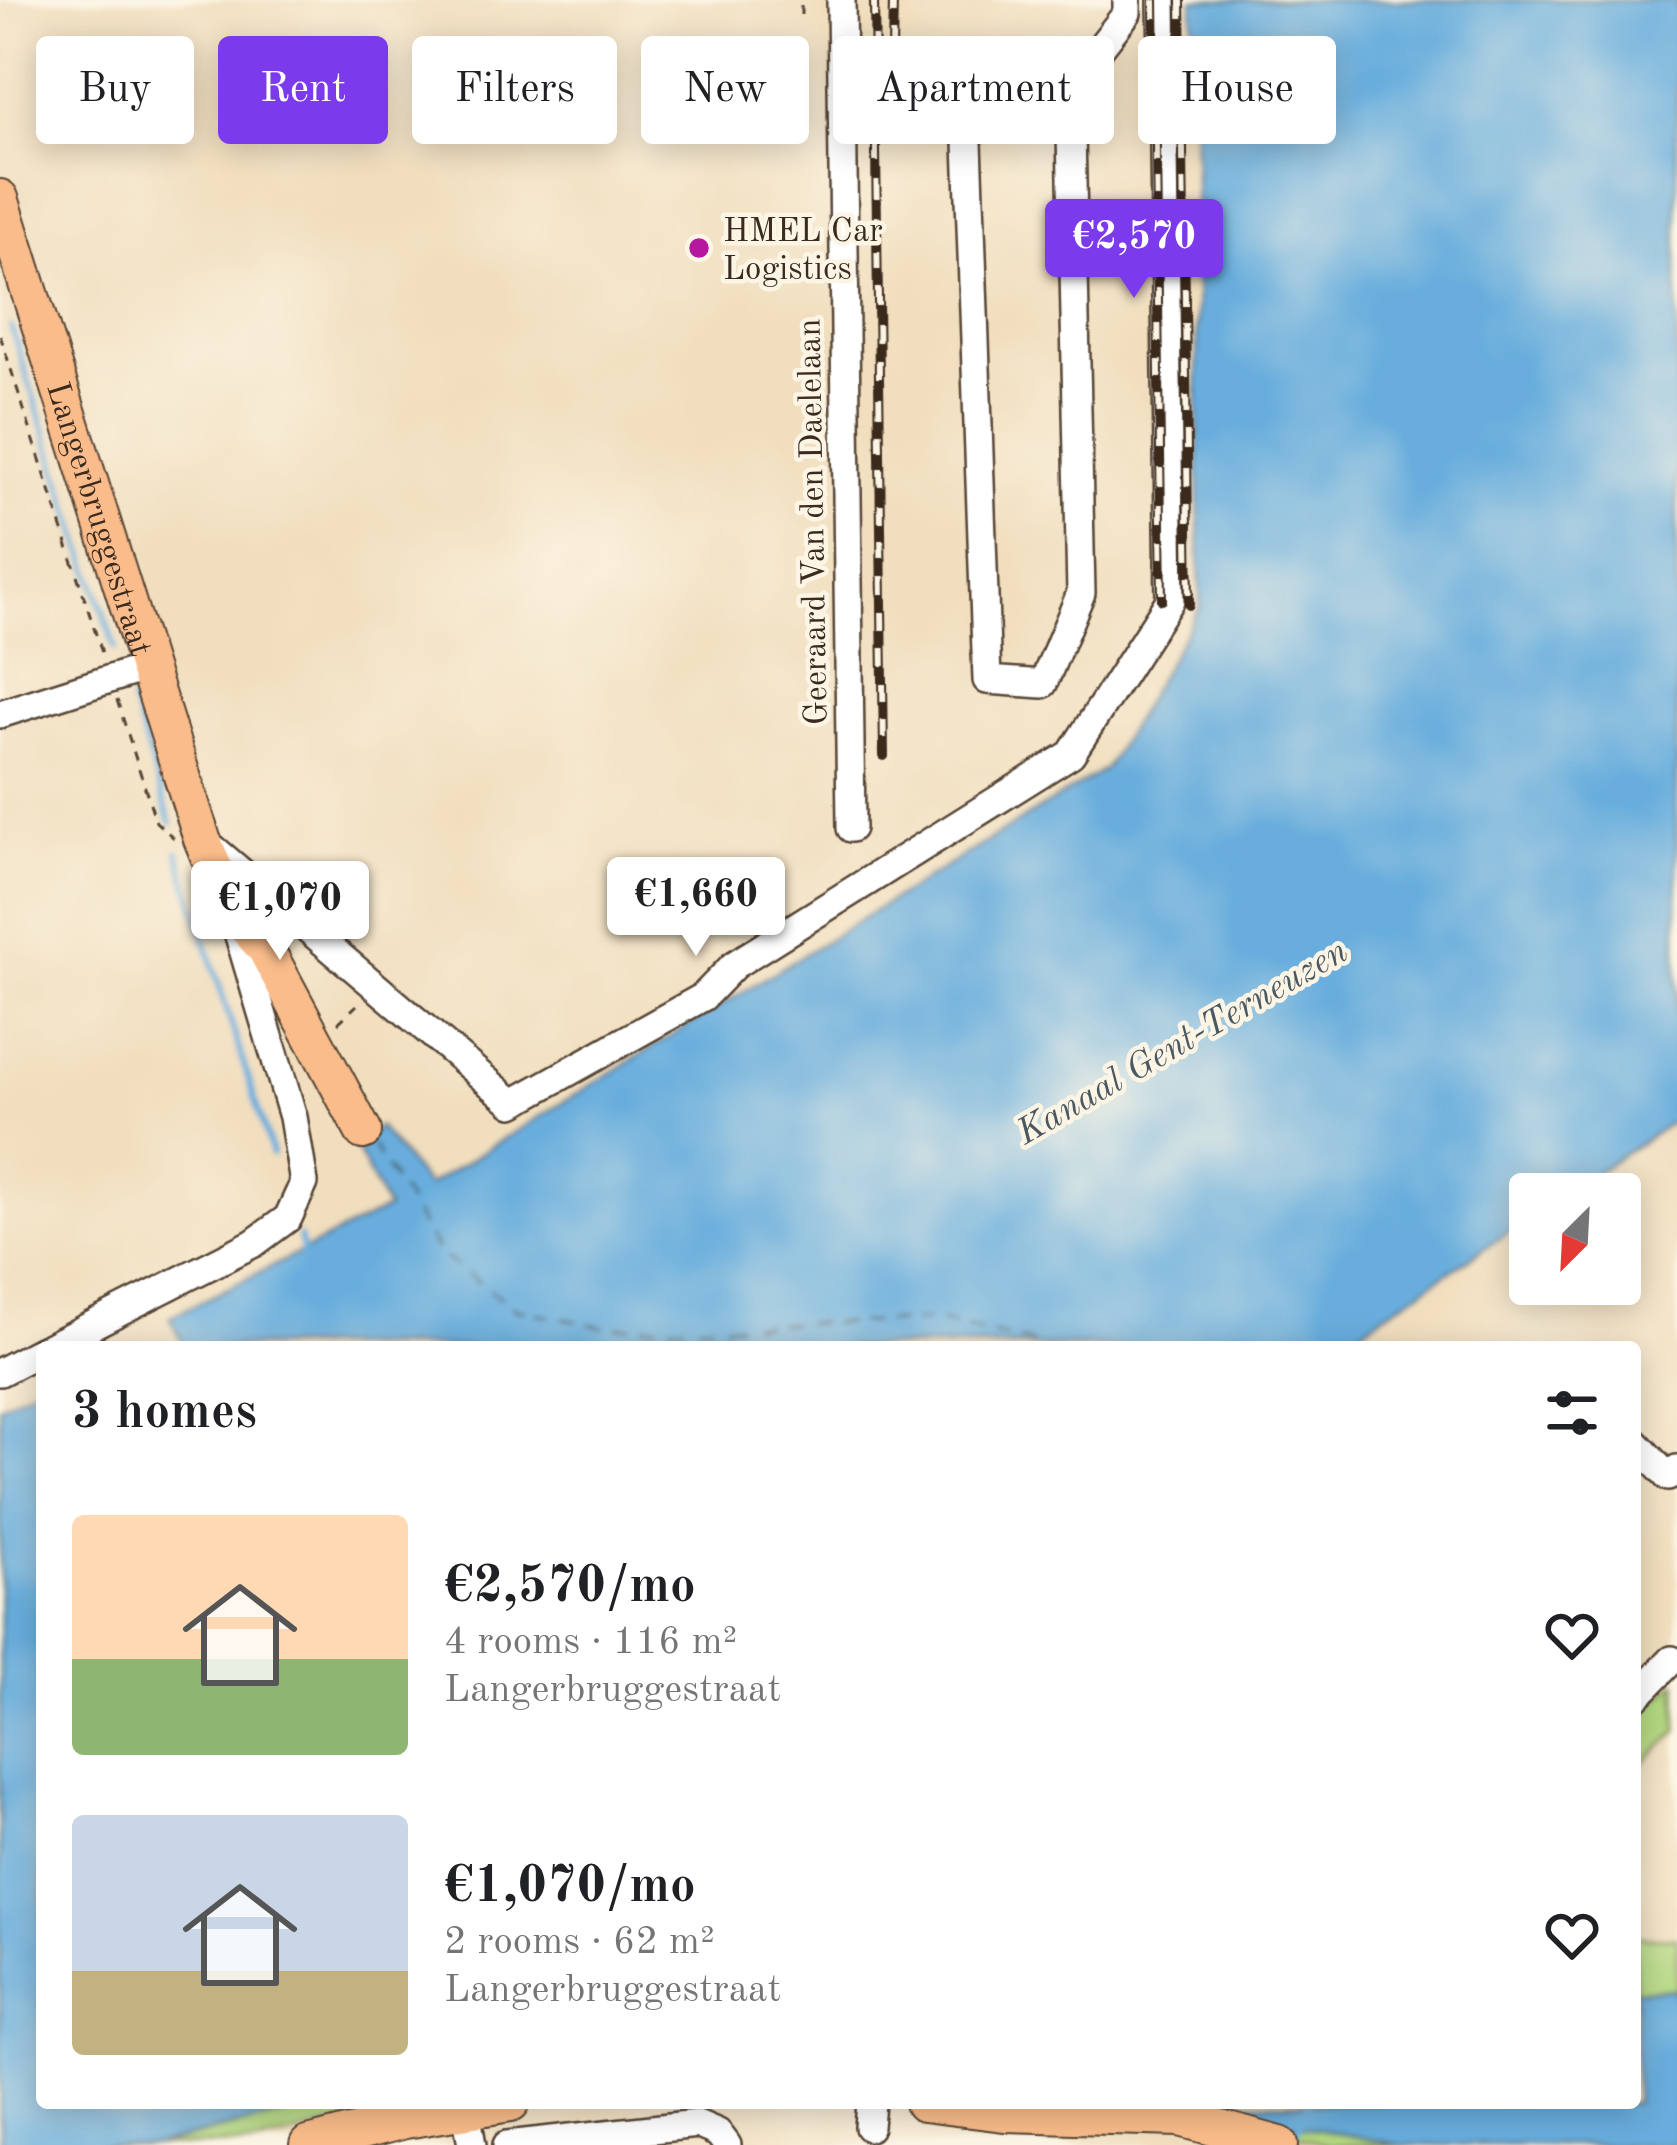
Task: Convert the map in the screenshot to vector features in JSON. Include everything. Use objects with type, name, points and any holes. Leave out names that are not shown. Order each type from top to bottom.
[{"type":"main road","name":"Langerbruggestraat","points":[[0,198],[14,287],[151,666],[193,842],[231,910]]},
{"type":"main road","points":[[231,910],[265,948],[363,1131]]},
{"type":"main road","points":[[308,2145],[469,2127],[500,2109]]},
{"type":"main road","points":[[972,2109],[1136,2121],[1180,2118],[1280,2145]]},
{"type":"street","name":"Geeraard Van den Daelelaan","points":[[841,0],[851,828]]},
{"type":"street","points":[[1109,36],[1127,13],[1127,0]]},
{"type":"street","points":[[193,842],[513,1103],[703,998],[734,965],[1071,754],[1170,600],[1162,0]]},
{"type":"street","points":[[966,85],[1070,86],[1081,593],[1043,684],[987,680],[966,85]]},
{"type":"street","points":[[0,714],[151,666]]},
{"type":"street","name":"Langerbruggestraat","points":[[61,1341],[254,1243],[288,1218],[304,1183],[293,1117],[231,910]]},
{"type":"street","name":"Langerbruggestraat","points":[[0,1372],[36,1354]]},
{"type":"street","points":[[1641,1448],[1668,1477],[1677,1469]]},
{"type":"street","points":[[1641,1692],[1672,1660]]},
{"type":"street","points":[[507,2145],[697,2124],[718,2132],[727,2145]]},
{"type":"path","points":[[801,0],[801,15]]},
{"type":"path","points":[[0,335],[105,661]]},
{"type":"path","points":[[116,698],[156,822],[193,842]]},
{"type":"path","points":[[333,1030],[374,985]]},
{"type":"green space","points":[[1677,1682],[1677,1732],[1641,1765],[1641,1714]]},
{"type":"green space","points":[[1641,1937],[1677,1938],[1677,1990],[1641,1990]]},
{"type":"green space","points":[[308,2109],[404,2109],[253,2145],[156,2145]]},
{"type":"green space","points":[[1193,2109],[1241,2109],[1286,2123],[1401,2145],[1330,2145]]},
{"type":"water","name":"Kanaal Gent-Terneuzen","points":[[1193,0],[1677,0],[1677,1118],[1596,1173],[1509,1173],[1509,1232],[1344,1341],[181,1341],[170,1317],[387,1209],[353,1142],[379,1127],[427,1186],[1105,769],[1200,607],[1195,144],[1336,144],[1336,36],[1193,36]]},
{"type":"water","points":[[36,1386],[36,2109],[308,2109],[156,2145],[0,2145],[0,1405]]},
{"type":"water","points":[[1641,1990],[1677,1990],[1677,2145],[1401,2145],[1286,2123],[1241,2109],[1641,2109]]},
{"type":"waterway","points":[[11,327],[115,648]]},
{"type":"waterway","points":[[132,702],[171,823]]},
{"type":"waterway","points":[[178,852],[272,1155]]},
{"type":"waterway","points":[[299,1237],[305,1257]]},
{"type":"waterway","points":[[1297,2132],[1306,2109]]},
{"type":"ferry route","points":[[372,1145],[440,1254],[516,1309],[605,1327],[937,1321],[1023,1341]]},
{"type":"railway","points":[[874,0],[884,756]]},
{"type":"railway","points":[[892,36],[893,0]]},
{"type":"railway","points":[[1154,0],[1162,600]]},
{"type":"railway","points":[[1181,0],[1189,605]]},
{"type":"place","name":"HMEL Car Logistics","points":[[699,248]]}]
